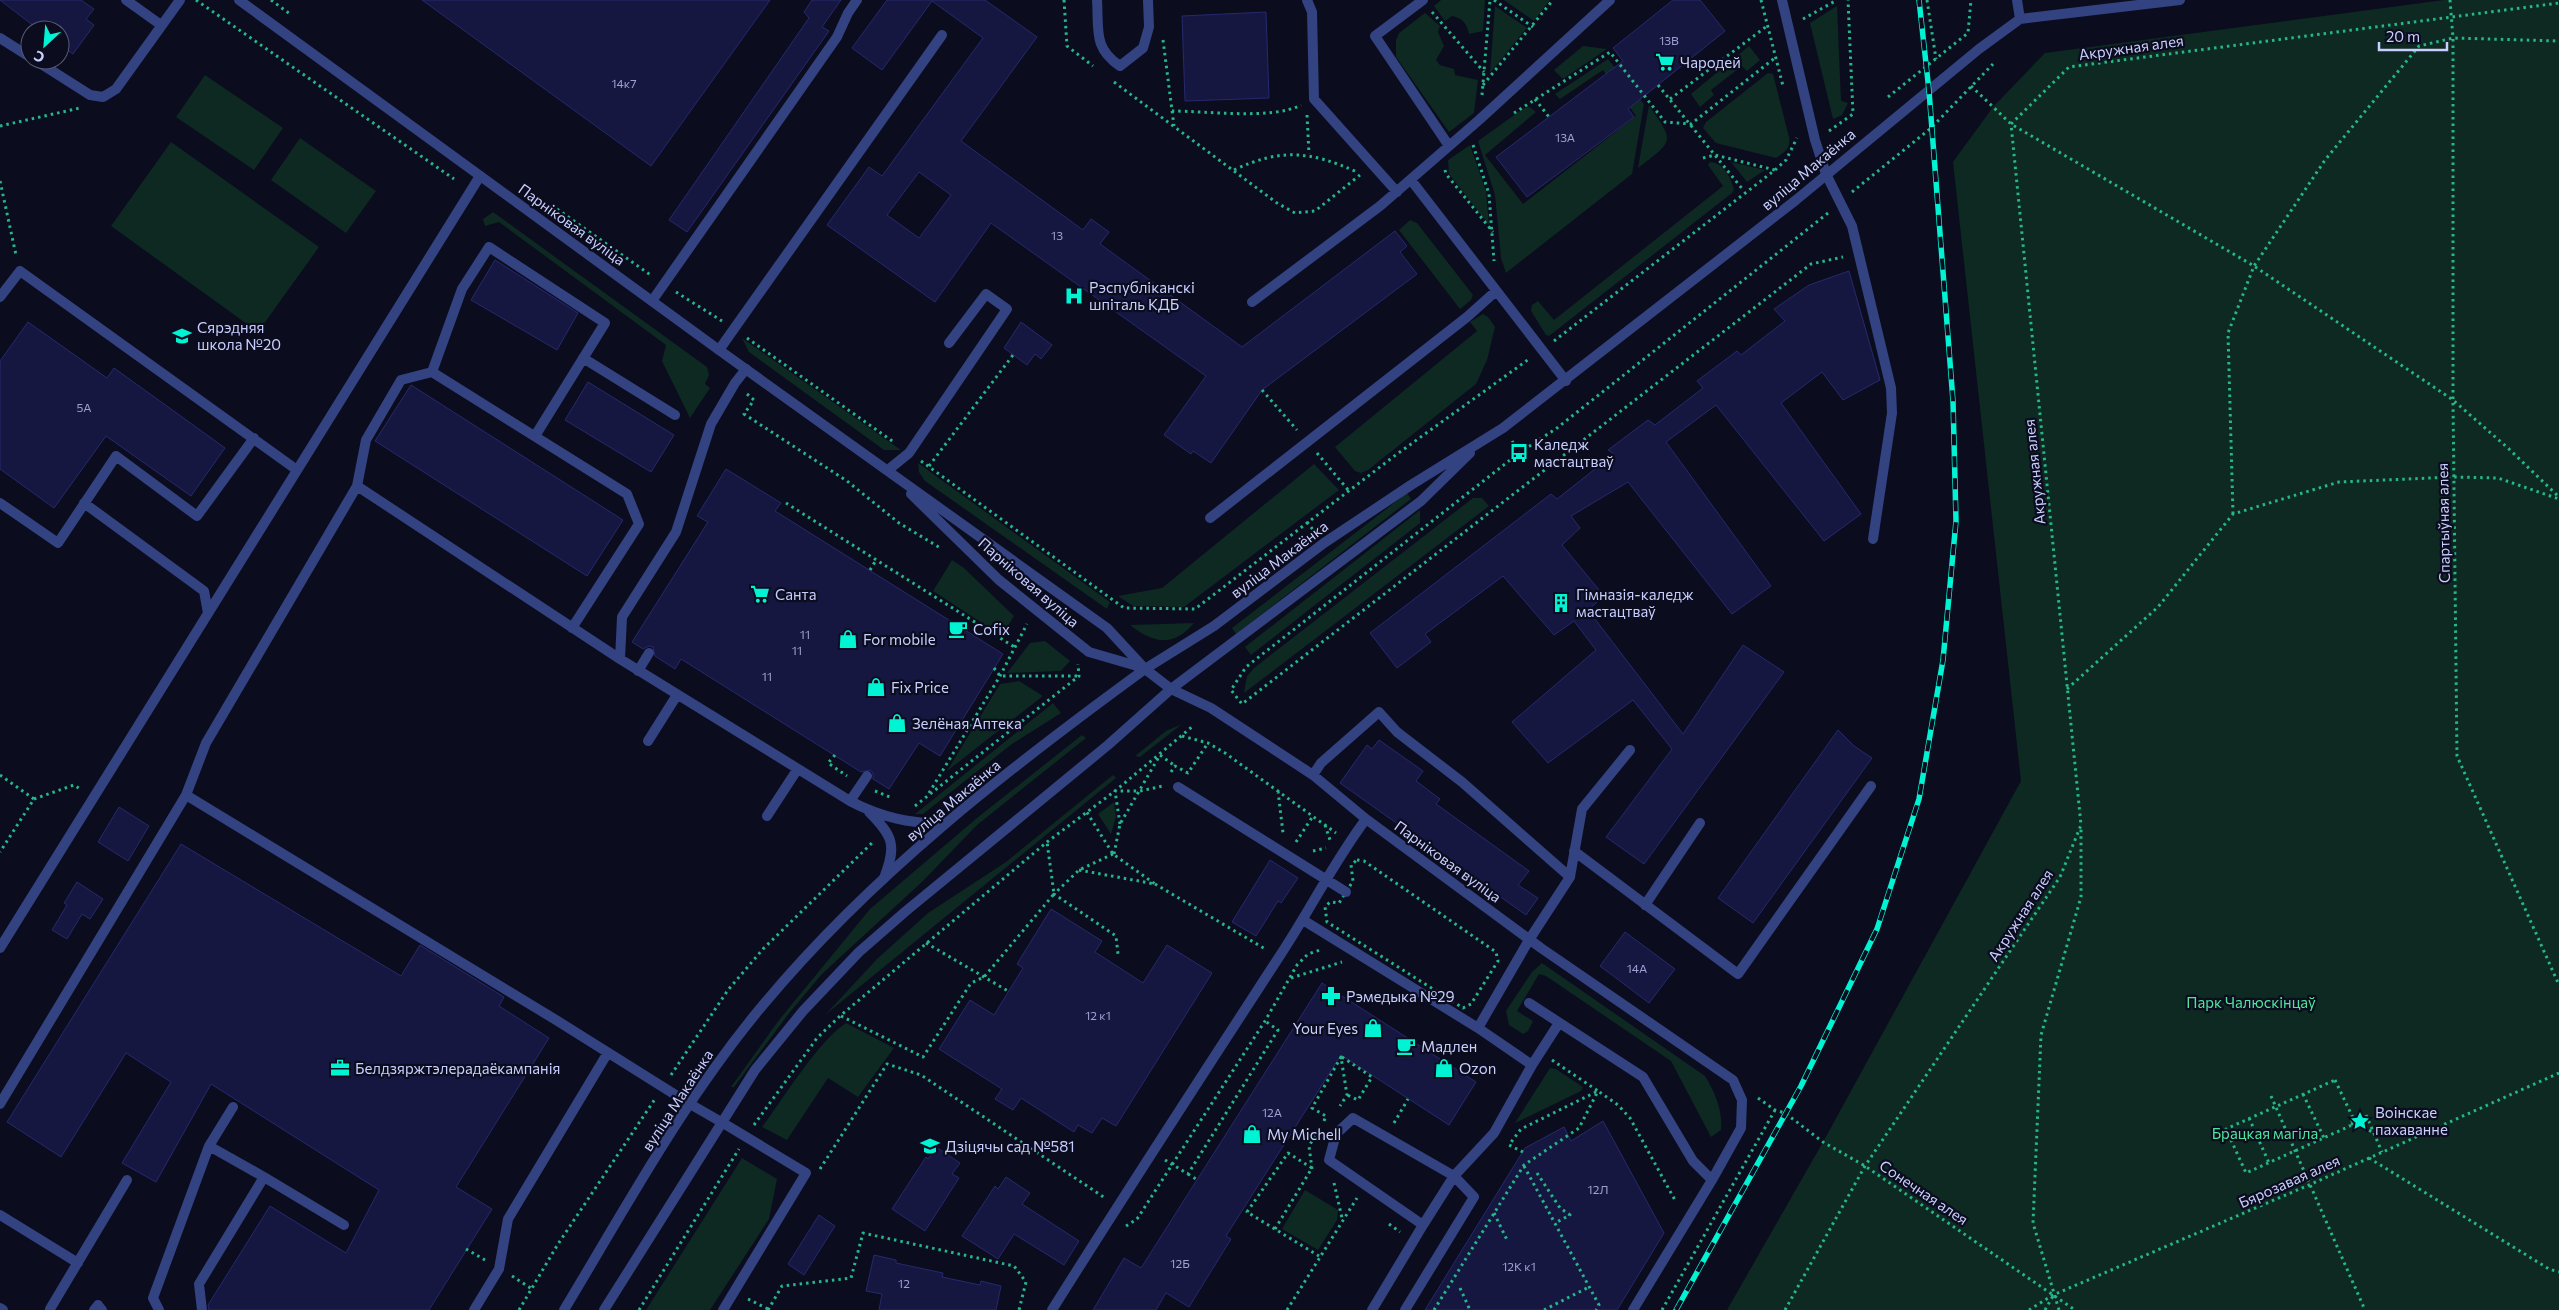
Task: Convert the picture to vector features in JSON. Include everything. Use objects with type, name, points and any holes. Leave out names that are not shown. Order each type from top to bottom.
[{"type":"street","points":[[126,0],[161,26]]},
{"type":"street","points":[[50,70],[90,95],[104,97],[116,89],[180,0]]},
{"type":"street","name":"Парніковая вуліца","points":[[239,0],[719,350],[1107,628],[1145,668],[1171,689],[1211,708],[1313,775],[1366,820],[1529,940],[1733,1080],[1742,1100],[1741,1128],[1712,1180]]},
{"type":"street","points":[[652,301],[837,37],[848,13],[857,0]]},
{"type":"street","points":[[1097,0],[1100,44],[1106,57],[1120,66],[1143,48],[1149,26],[1148,0]]},
{"type":"street","points":[[1307,0],[1312,12],[1314,99],[1398,192]]},
{"type":"street","points":[[1422,0],[1375,36],[1449,146]]},
{"type":"street","points":[[1252,302],[1398,192],[1610,0]]},
{"type":"street","points":[[1782,0],[1815,140],[1826,174],[1852,226],[1891,388],[1892,413],[1873,539]]},
{"type":"street","points":[[2017,0],[2020,20]]},
{"type":"street","name":"вуліца Макаёнка","points":[[564,1310],[690,1104],[762,1006],[808,953],[884,878],[946,822],[1145,668],[1214,626],[1324,544],[1503,428],[1566,381],[1796,200],[1979,49],[2020,20],[2180,0]]},
{"type":"street","points":[[719,350],[942,35]]},
{"type":"street","points":[[0,38],[20,51]]},
{"type":"street","points":[[0,948],[480,176]]},
{"type":"street","points":[[1411,180],[1566,381]]},
{"type":"street","points":[[432,372],[462,289],[488,247],[605,323],[535,436]]},
{"type":"street","points":[[0,297],[20,270],[297,470]]},
{"type":"street","points":[[1210,518],[1467,317],[1496,291]]},
{"type":"street","points":[[888,470],[909,453],[1007,309],[986,294],[949,343]]},
{"type":"street","points":[[584,358],[675,415]]},
{"type":"street","points":[[620,660],[622,617],[676,532],[705,436],[735,383],[746,369]]},
{"type":"street","points":[[0,1104],[186,795],[206,743],[358,486],[366,440],[401,380],[432,372],[627,494],[639,524],[572,628]]},
{"type":"street","points":[[0,502],[58,543],[116,456],[197,516],[254,438]]},
{"type":"street","name":"вуліца Макаёнка","points":[[604,1310],[755,1070],[803,1011],[859,952],[964,862],[1108,745],[1171,689],[1421,501],[1485,438]]},
{"type":"street","name":"Парніковая вуліца","points":[[888,470],[999,580],[1090,652],[1145,668]]},
{"type":"street","points":[[358,486],[620,660],[850,801],[868,811],[919,823],[946,822]]},
{"type":"street","points":[[84,503],[204,591],[208,613]]},
{"type":"street","points":[[638,671],[649,652]]},
{"type":"street","points":[[648,741],[677,695]]},
{"type":"street","points":[[1313,775],[1321,763],[1379,712],[1397,732],[1462,782],[1570,877]]},
{"type":"street","points":[[1478,1028],[1529,940],[1570,877],[1582,809],[1630,750]]},
{"type":"street","points":[[767,816],[797,770]]},
{"type":"street","points":[[850,801],[868,776]]},
{"type":"street","points":[[1574,851],[1738,974],[1870,786]]},
{"type":"street","points":[[1178,787],[1346,892]]},
{"type":"street","points":[[186,795],[556,1020],[607,1054],[806,1173],[723,1310]]},
{"type":"street","points":[[868,811],[886,829],[892,845],[891,862],[884,878]]},
{"type":"street","points":[[1052,1310],[1151,1152],[1304,920],[1348,842],[1366,820]]},
{"type":"street","points":[[1645,905],[1700,823]]},
{"type":"street","points":[[1304,920],[1478,1028],[1532,1065]]},
{"type":"street","points":[[1529,1002],[1643,1077],[1692,1161],[1712,1180],[1633,1310]]},
{"type":"street","points":[[1372,1310],[1454,1176],[1494,1133],[1532,1065],[1559,1023]]},
{"type":"street","points":[[474,1310],[499,1269],[508,1219],[607,1054]]},
{"type":"street","points":[[158,1310],[153,1298],[209,1146],[233,1107]]},
{"type":"street","points":[[1406,1310],[1474,1197],[1454,1176],[1353,1118],[1336,1134],[1329,1160],[1423,1225]]},
{"type":"street","points":[[209,1146],[344,1225]]},
{"type":"street","points":[[202,1310],[199,1284],[264,1177]]},
{"type":"street","points":[[50,1309],[127,1180]]},
{"type":"street","points":[[0,1215],[78,1263]]},
{"type":"street","points":[[94,1310],[98,1305],[102,1310]]},
{"type":"path","points":[[196,0],[470,191]]},
{"type":"path","points":[[270,0],[294,18]]},
{"type":"path","points":[[1064,0],[1067,46],[1097,69]]},
{"type":"path","points":[[1422,0],[1484,72]]},
{"type":"path","points":[[1479,120],[1490,0]]},
{"type":"path","points":[[1494,0],[1533,26]]},
{"type":"path","points":[[1483,85],[1553,0]]},
{"type":"path","points":[[1761,0],[1785,94]]},
{"type":"path","points":[[1802,19],[1837,0]]},
{"type":"path","points":[[1848,0],[1853,114]]},
{"type":"path","points":[[1927,0],[1936,60]]},
{"type":"path","points":[[1888,97],[1968,33],[1971,0]]},
{"type":"path","name":"Спартыўная алея","points":[[2450,0],[2453,38],[2453,400],[2457,756],[2559,986]]},
{"type":"path","name":"Акружная алея","points":[[1785,1310],[1865,1166],[2060,877],[2081,825],[2011,124],[2068,67],[2559,3]]},
{"type":"path","points":[[1670,99],[1767,26]]},
{"type":"path","points":[[1162,32],[1174,126]]},
{"type":"path","points":[[2233,514],[2228,333],[2254,266],[2325,160],[2419,46],[2453,38],[2559,41]]},
{"type":"path","points":[[1511,114],[1610,52],[1665,122],[1692,124],[1776,57]]},
{"type":"path","points":[[1858,253],[1811,264],[1242,704],[1231,690],[1246,667],[1520,454],[1557,428],[1815,224],[1931,128],[1993,64]]},
{"type":"path","points":[[1112,80],[1234,170],[1295,213],[1315,211],[1361,174],[1335,162],[1309,154],[1257,159],[1234,170]]},
{"type":"path","points":[[1658,85],[1692,124],[1744,191]]},
{"type":"path","points":[[1971,86],[2011,124],[2254,266],[2453,400],[2509,449],[2559,498]]},
{"type":"path","points":[[0,126],[78,110],[90,95]]},
{"type":"path","points":[[1535,99],[1549,117]]},
{"type":"path","points":[[1172,111],[1274,113],[1291,110],[1306,102]]},
{"type":"path","points":[[550,204],[664,284],[735,329],[1124,608],[1195,609],[1393,457],[1543,349],[1744,191],[1775,170],[1786,160],[1797,140],[1795,131]]},
{"type":"path","points":[[1465,145],[1472,140],[1489,194],[1494,262]]},
{"type":"path","points":[[1703,158],[1715,155],[1775,170]]},
{"type":"path","points":[[1445,167],[1446,174],[1493,232]]},
{"type":"path","points":[[0,181],[20,270]]},
{"type":"path","points":[[928,466],[1013,355]]},
{"type":"path","points":[[735,383],[754,400],[744,414],[847,481],[899,523],[946,552]]},
{"type":"path","points":[[2067,689],[2158,607],[2233,514],[2339,482],[2454,477],[2498,478],[2559,498]]},
{"type":"path","points":[[786,503],[1016,648]]},
{"type":"path","points":[[870,570],[876,560]]},
{"type":"path","points":[[1022,620],[1035,630]]},
{"type":"path","points":[[927,796],[1000,676],[1027,624]]},
{"type":"path","points":[[1072,660],[1079,666]]},
{"type":"path","points":[[994,668],[1000,676]]},
{"type":"path","points":[[1000,676],[1078,676]]},
{"type":"path","points":[[639,1310],[745,1137],[817,1038],[840,1016],[1047,842],[1086,811],[1116,791],[1193,726]]},
{"type":"path","points":[[1182,736],[1217,748],[1348,842]]},
{"type":"path","points":[[1160,755],[1174,766]]},
{"type":"path","points":[[1113,854],[1120,824],[1160,755]]},
{"type":"path","points":[[0,776],[34,799]]},
{"type":"path","points":[[0,852],[34,799],[74,785],[94,797]]},
{"type":"path","points":[[1116,791],[1120,824]]},
{"type":"path","points":[[1278,791],[1282,832],[1303,847]]},
{"type":"path","points":[[1086,811],[1113,854],[1155,884],[1297,966]]},
{"type":"path","points":[[1287,855],[1313,816]]},
{"type":"path","points":[[1310,851],[1332,846],[1325,825]]},
{"type":"path","points":[[2059,1310],[2033,1223],[2041,1035],[2081,897],[2081,825]]},
{"type":"path","points":[[1047,842],[1054,894],[1116,936],[1118,954]]},
{"type":"path","points":[[840,1016],[923,1057],[971,983],[984,977],[1054,894],[1079,870],[1113,854]]},
{"type":"path","points":[[1357,860],[1364,861],[1496,952],[1498,961],[1471,1004],[1463,1008],[1327,922],[1325,907],[1330,902],[1339,903],[1346,892],[1353,881],[1350,865],[1357,860]]},
{"type":"path","points":[[1079,870],[1155,884]]},
{"type":"path","points":[[926,943],[1008,992]]},
{"type":"path","points":[[887,1064],[921,1075],[1137,1219],[1265,1021],[1297,966],[1308,954],[1319,950],[1326,954]]},
{"type":"path","points":[[1333,959],[1349,969]]},
{"type":"path","points":[[1291,978],[1341,964]]},
{"type":"path","points":[[1188,1174],[1278,1030],[1265,1021]]},
{"type":"path","points":[[1540,1052],[1618,1105],[1630,1118],[1676,1202]]},
{"type":"path","points":[[1337,1111],[1347,1095],[1341,1057]]},
{"type":"path","points":[[1341,1057],[1372,1077],[1358,1100]]},
{"type":"path","points":[[1332,1120],[1312,1108],[1341,1057]]},
{"type":"path","name":"Бярозавая алея","points":[[2028,1310],[2053,1295],[2309,1185],[2559,1073]]},
{"type":"path","points":[[2374,1132],[2352,1121],[2336,1080],[2226,1129],[2246,1173],[2350,1126],[2352,1121],[2366,1114],[2374,1132],[2382,1152]]},
{"type":"path","points":[[1523,1152],[1509,1144],[1521,1129],[1598,1091]]},
{"type":"path","points":[[1434,1310],[1524,1165],[1579,1128],[1598,1091]]},
{"type":"path","points":[[2303,1094],[2324,1138]]},
{"type":"path","points":[[1347,1095],[1365,1104]]},
{"type":"path","points":[[2271,1096],[2365,1310]]},
{"type":"path","name":"Сонечная алея","points":[[1757,1098],[1775,1110],[1785,1113],[1823,1142],[1865,1166],[2075,1310]]},
{"type":"path","points":[[1394,1123],[1408,1099]]},
{"type":"path","points":[[1662,1310],[1775,1110]]},
{"type":"path","points":[[1275,1229],[1312,1168],[1309,1146],[1326,1116]]},
{"type":"path","points":[[1387,1118],[1403,1128]]},
{"type":"path","points":[[2250,1118],[2269,1163]]},
{"type":"path","points":[[739,1149],[746,1153]]},
{"type":"path","points":[[1151,1152],[1196,1179]]},
{"type":"path","points":[[1247,1212],[1288,1153],[1319,1173]]},
{"type":"path","points":[[2369,1158],[2549,1269],[2559,1272]]},
{"type":"path","points":[[1524,1165],[1599,1305],[1596,1310]]},
{"type":"path","points":[[1537,1173],[1560,1208],[1570,1215],[1555,1223]]},
{"type":"path","points":[[1326,1178],[1341,1188]]},
{"type":"path","points":[[1334,1183],[1343,1219]]},
{"type":"path","points":[[1287,1310],[1364,1185]]},
{"type":"path","points":[[1349,1193],[1357,1198]]},
{"type":"path","points":[[1243,1209],[1320,1256]]},
{"type":"path","points":[[1494,1213],[1508,1242]]},
{"type":"path","points":[[758,1305],[768,1310],[782,1286],[851,1278],[863,1233],[1014,1266],[1026,1282],[1019,1310]]},
{"type":"path","points":[[1544,1310],[1589,1287]]},
{"type":"path","points":[[1460,1288],[1470,1310]]},
{"type":"path","points":[[2045,1310],[2053,1295]]},
{"type":"green space","points":[[1441,0],[1485,0],[1483,31],[1469,34],[1464,22],[1456,17],[1452,16],[1445,21],[1434,6]]},
{"type":"green space","points":[[1504,0],[1550,0],[1534,21]]},
{"type":"green space","name":"Парк Чалюскінцаў","points":[[2444,0],[2559,0],[2559,1310],[1727,1310],[1823,1142],[2021,781],[1953,162],[1993,107],[2045,53]]},
{"type":"green space","points":[[1495,6],[1527,28],[1490,73]]},
{"type":"green space","points":[[1837,6],[1841,101],[1848,103],[1842,115],[1833,119],[1810,23]]},
{"type":"green space","points":[[1425,13],[1440,26],[1438,32],[1444,46],[1436,60],[1440,65],[1454,69],[1455,75],[1478,80],[1474,113],[1449,132],[1396,57],[1396,40],[1399,33]]},
{"type":"green space","points":[[1583,46],[1607,49],[1563,79],[1554,70]]},
{"type":"green space","points":[[1749,46],[1760,60],[1747,71],[1742,66],[1711,90],[1714,95],[1700,107],[1691,94]]},
{"type":"green space","points":[[1608,59],[1644,104],[1632,174],[1506,273],[1501,258],[1495,195],[1478,141],[1524,108],[1530,107],[1536,112],[1485,155],[1523,204],[1636,116],[1603,70],[1560,99],[1555,94]]},
{"type":"green space","points":[[1768,73],[1773,74],[1789,137],[1787,149],[1776,158],[1716,143],[1703,128],[1706,122]]},
{"type":"green space","points":[[205,75],[283,128],[254,170],[176,117]]},
{"type":"green space","points":[[1649,105],[1663,127],[1667,140],[1659,152],[1638,168]]},
{"type":"green space","points":[[300,138],[376,191],[346,233],[271,180]]},
{"type":"green space","points":[[171,142],[319,247],[258,332],[111,226]]},
{"type":"green space","points":[[1470,145],[1486,191],[1489,225],[1449,174],[1448,160]]},
{"type":"green space","points":[[1710,162],[1719,165],[1726,171],[1734,189],[1732,193],[1549,336],[1546,335],[1531,311],[1532,305],[1538,301],[1554,320],[1723,186],[1708,165]]},
{"type":"green space","points":[[1731,162],[1765,170],[1747,182]]},
{"type":"green space","points":[[493,212],[707,367],[709,375],[705,384],[710,388],[690,418],[662,361],[666,345],[499,222],[485,226],[483,219]]},
{"type":"green space","points":[[1410,220],[1417,223],[1473,295],[1471,300],[1460,309],[1399,230]]},
{"type":"green space","points":[[1483,314],[1488,317],[1495,327],[1487,360],[1476,384],[1368,470],[1361,473],[1355,471],[1335,447],[1477,331],[1470,322]]},
{"type":"green space","points":[[742,338],[901,450],[884,450],[749,352]]},
{"type":"green space","points":[[918,463],[1110,602],[1107,609],[925,481],[919,472]]},
{"type":"green space","points":[[1314,464],[1339,490],[1184,607],[1133,606],[1118,596],[1162,588]]},
{"type":"green space","points":[[1407,493],[1411,499],[1236,634],[1232,628]]},
{"type":"green space","points":[[1473,498],[1482,498],[1489,506],[1244,693],[1247,676],[1254,668]]},
{"type":"green space","points":[[1420,510],[1420,523],[1251,655],[1245,647]]},
{"type":"green space","points":[[952,560],[964,568],[1014,616],[1002,636],[933,591]]},
{"type":"green space","points":[[1194,623],[1178,636],[1163,640],[1147,636],[1130,625]]},
{"type":"green space","points":[[1045,641],[1070,661],[1061,671],[1007,673],[1030,643]]},
{"type":"green space","points":[[1019,681],[1043,696],[947,771],[1000,684]]},
{"type":"green space","points":[[1053,703],[1061,713],[1012,744],[923,814],[915,814]]},
{"type":"green space","points":[[1182,724],[1140,757],[1135,756],[1166,731]]},
{"type":"green space","points":[[1082,735],[1086,738],[977,825],[923,881],[822,974],[790,1012],[734,1087],[731,1087],[779,1020],[870,909],[977,818]]},
{"type":"green space","points":[[1113,775],[1116,778],[825,1015],[877,959],[928,913],[1006,862]]},
{"type":"green space","points":[[1114,802],[1116,817],[1111,834],[1098,814]]},
{"type":"green space","points":[[1542,963],[1705,1076],[1718,1102],[1721,1130],[1711,1137],[1671,1061],[1546,976],[1539,974],[1517,1011],[1533,1021],[1528,1031],[1523,1034],[1509,1025],[1506,1011],[1532,972]]},
{"type":"green space","points":[[846,1023],[894,1048],[858,1097],[828,1078],[787,1140],[762,1127],[824,1042]]},
{"type":"green space","points":[[1550,1068],[1556,1069],[1583,1087],[1581,1091],[1515,1123]]},
{"type":"green space","points":[[742,1158],[777,1179],[769,1219],[710,1310],[646,1310]]},
{"type":"green space","points":[[1305,1190],[1338,1210],[1337,1220],[1318,1250],[1282,1229]]},
{"type":"building","points":[[0,0],[81,0],[94,9],[86,19],[94,25],[73,54],[70,52],[70,20],[26,20]]},
{"type":"building","points":[[422,0],[770,0],[651,166]]},
{"type":"building","points":[[812,0],[841,0],[822,27],[829,31],[687,232],[669,220],[809,18],[804,12]]},
{"type":"building","points":[[887,0],[985,0],[1037,37],[961,141],[1083,230],[1091,219],[1109,232],[1100,244],[1242,347],[1395,231],[1407,246],[1400,252],[1417,274],[1262,390],[1211,463],[1193,451],[1191,454],[1164,435],[1206,376],[991,223],[935,302],[827,225],[869,167],[882,176],[983,38],[932,1],[882,70],[852,48]],"holes":[[[919,172],[951,195],[919,238],[887,215]]]},
{"type":"building","points":[[1673,0],[1700,0],[1725,31],[1628,109],[1634,117],[1527,197],[1496,157],[1623,61],[1613,48]]},
{"type":"building","points":[[1266,12],[1269,98],[1185,101],[1182,16]]},
{"type":"building","points":[[495,260],[578,313],[557,350],[471,300]]},
{"type":"building","name":"Гімназія-каледж мастацтваў","points":[[1849,271],[1880,380],[1843,400],[1822,372],[1781,403],[1861,514],[1824,541],[1716,405],[1666,442],[1771,586],[1732,614],[1628,482],[1571,516],[1580,528],[1562,545],[1604,596],[1588,610],[1683,734],[1743,645],[1784,672],[1644,864],[1606,837],[1672,749],[1633,700],[1548,763],[1512,722],[1596,650],[1574,621],[1554,635],[1503,576],[1425,634],[1431,642],[1397,668],[1370,633],[1551,494],[1557,499],[1614,454],[1608,450],[1648,420],[1655,425],[1703,388],[1697,381],[1737,351],[1741,355],[1785,321],[1774,309],[1809,285]]},
{"type":"building","points":[[28,322],[107,378],[114,368],[225,448],[191,496],[106,436],[54,508],[0,469],[0,361]]},
{"type":"building","points":[[1021,322],[1052,345],[1041,359],[1035,354],[1027,365],[1004,348]]},
{"type":"building","points":[[588,382],[674,435],[651,472],[565,420]]},
{"type":"building","points":[[411,385],[623,520],[587,576],[375,441]]},
{"type":"building","points":[[726,469],[781,503],[775,511],[1003,654],[940,756],[919,743],[889,789],[873,779],[873,773],[870,770],[861,772],[681,659],[675,669],[655,656],[653,647],[649,646],[643,649],[632,642],[708,522],[697,516]]},
{"type":"building","points":[[1838,730],[1854,746],[1872,758],[1753,923],[1718,898]]},
{"type":"building","points":[[1379,740],[1423,771],[1416,781],[1440,799],[1436,804],[1529,871],[1518,885],[1538,898],[1526,915],[1340,783],[1367,745],[1372,749]]},
{"type":"building","points":[[119,807],[149,826],[128,861],[98,842]]},
{"type":"building","name":"Белдзяржтэлерадаёкампанія","points":[[181,844],[401,976],[420,945],[504,997],[499,1006],[549,1038],[456,1187],[492,1209],[429,1310],[209,1310],[208,1305],[270,1206],[346,1253],[379,1190],[211,1084],[156,1182],[122,1163],[171,1082],[126,1053],[61,1157],[7,1122]]},
{"type":"building","points":[[1270,860],[1298,878],[1281,903],[1278,901],[1256,936],[1232,922]]},
{"type":"building","points":[[77,882],[103,899],[90,919],[82,914],[67,939],[52,930],[67,905],[64,903]]},
{"type":"building","points":[[1051,909],[1102,941],[1095,952],[1143,983],[1167,945],[1212,973],[1116,1126],[1102,1118],[1092,1133],[1078,1125],[1074,1132],[1021,1098],[1013,1110],[995,1099],[1002,1089],[939,1049],[970,1000],[994,1015],[1023,968],[1017,964]]},
{"type":"building","points":[[1625,932],[1675,969],[1649,1003],[1600,966]]},
{"type":"building","points":[[1322,983],[1476,1082],[1449,1125],[1341,1055],[1226,1236],[1231,1239],[1189,1307],[1166,1293],[1156,1310],[1093,1310],[1124,1258],[1141,1268]]},
{"type":"building","points":[[1603,1121],[1664,1233],[1617,1310],[1425,1310],[1525,1148],[1564,1127],[1571,1141]]},
{"type":"building","points":[[936,1147],[960,1163],[952,1174],[959,1178],[925,1231],[892,1209],[926,1157],[928,1159]]},
{"type":"building","points":[[1006,1177],[1030,1193],[1022,1204],[1079,1241],[1064,1265],[1014,1234],[998,1259],[962,1236],[995,1186],[998,1189]]},
{"type":"building","points":[[819,1215],[835,1226],[804,1275],[788,1264]]},
{"type":"building","points":[[874,1255],[896,1260],[896,1263],[943,1273],[942,1277],[980,1285],[981,1281],[1001,1286],[996,1310],[879,1310],[882,1294],[866,1291]]},
{"type":"railway","points":[[1676,1310],[1801,1086],[1877,929],[1919,799],[1943,660],[1956,521],[1953,401],[1929,91],[1919,0]]},
{"type":"place","name":"Чародей","points":[[1665,62]]},
{"type":"place","name":"Рэспубліканскі шпіталь КДБ","points":[[1074,296]]},
{"type":"place","name":"Сярэдняя школа №20","points":[[182,336]]},
{"type":"place","name":"Каледж мастацтваў","points":[[1519,453]]},
{"type":"place","name":"Санта","points":[[760,594]]},
{"type":"place","name":"Гімназія-каледж мастацтваў","points":[[1561,603]]},
{"type":"place","name":"Cofix","points":[[958,629]]},
{"type":"place","name":"For mobile","points":[[848,639]]},
{"type":"place","name":"Fix Price","points":[[876,687]]},
{"type":"place","name":"Зелёная Аптека","points":[[897,723]]},
{"type":"place","name":"Рэмедыка №29","points":[[1331,996]]},
{"type":"place","name":"Your Eyes","points":[[1373,1028]]},
{"type":"place","name":"Мадлен","points":[[1406,1046]]},
{"type":"place","name":"Белдзяржтэлерадаёкампанія","points":[[340,1068]]},
{"type":"place","name":"Ozon","points":[[1444,1068]]},
{"type":"place","name":"Воінскае пахаванне","points":[[2360,1121]]},
{"type":"place","name":"My Michell","points":[[1252,1134]]},
{"type":"place","name":"Дзіцячы сад №581","points":[[930,1146]]},
{"type":"park label","name":"Брацкая магіла","points":[[2265,1133]]}]
